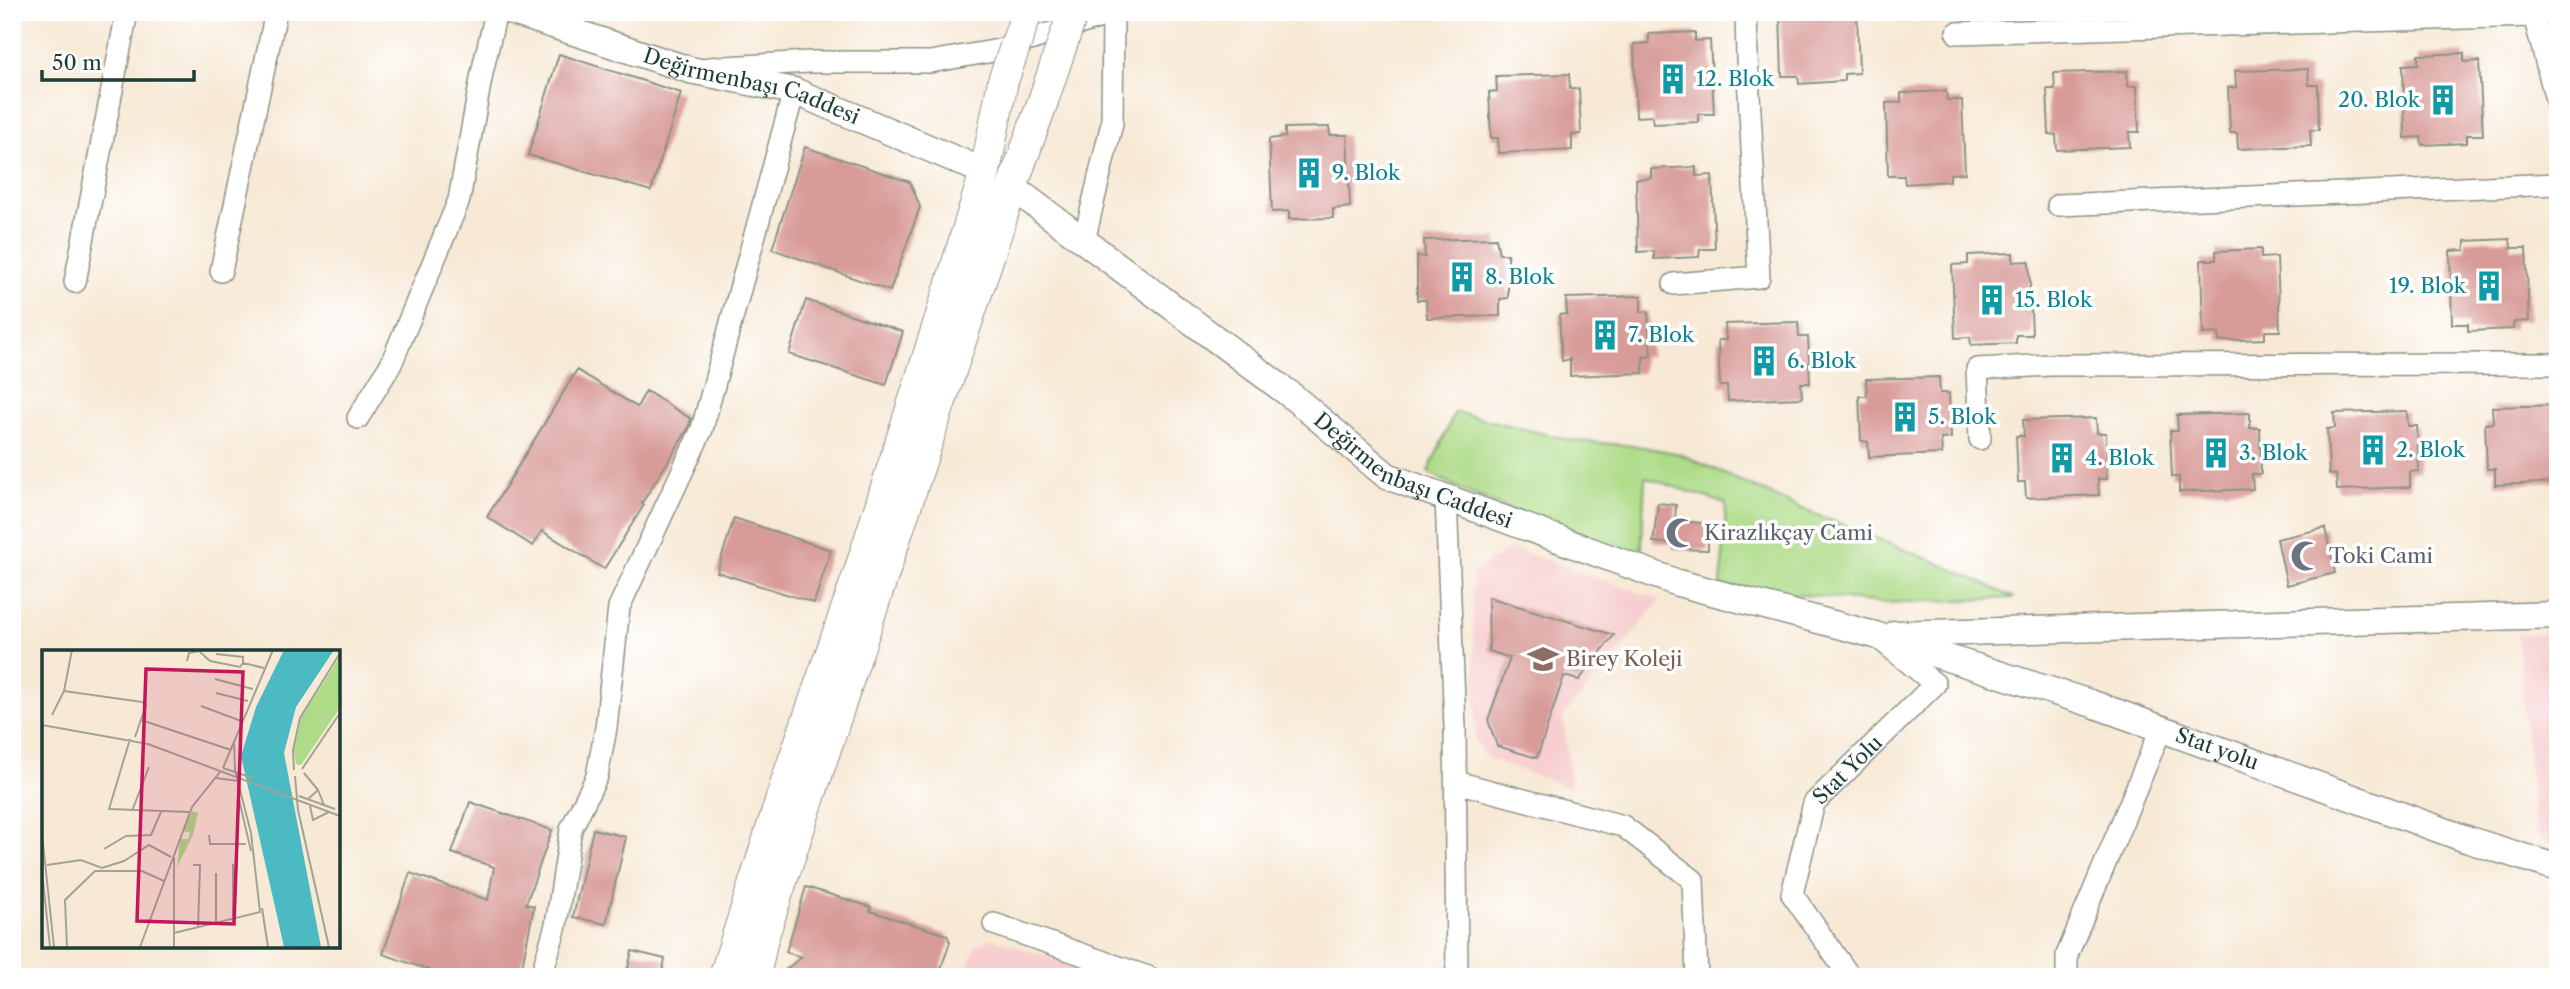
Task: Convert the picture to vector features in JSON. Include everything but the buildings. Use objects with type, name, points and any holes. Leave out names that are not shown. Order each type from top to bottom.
[{"type":"main road","points":[[724,977],[790,770],[858,575],[985,172],[1003,81],[1027,12]]},
{"type":"main road","points":[[755,977],[764,938],[1012,187],[1044,102],[1073,12]]},
{"type":"street","points":[[75,282],[127,12]]},
{"type":"street","points":[[221,271],[276,12]]},
{"type":"street","points":[[358,418],[391,365],[458,200],[496,12]]},
{"type":"street","name":"Değirmenbaşı Caddesi","points":[[513,12],[690,70],[794,91],[985,172]]},
{"type":"street","points":[[1674,284],[1759,277],[1746,12]]},
{"type":"street","points":[[690,70],[809,62],[930,61],[999,50],[1114,13],[1112,123],[1084,241]]},
{"type":"street","points":[[1957,33],[2533,14],[2558,107]]},
{"type":"street","points":[[541,977],[556,925],[571,829],[597,776],[606,728],[619,607],[702,429],[794,91]]},
{"type":"street","points":[[2058,205],[2558,184]]},
{"type":"street","name":"Değirmenbaşı Caddesi","points":[[1012,187],[1292,396],[1387,476],[1678,583],[1875,635]]},
{"type":"street","points":[[1980,439],[1977,369],[2051,365],[2558,364]]},
{"type":"street","points":[[1446,498],[1456,782],[1457,977]]},
{"type":"street","points":[[1875,635],[2558,615]]},
{"type":"street","name":"Stat yolu","points":[[1875,635],[2093,704],[2456,835],[2558,868]]},
{"type":"street","name":"Stat Yolu","points":[[1850,977],[1792,894],[1814,803],[1935,684],[1875,635]]},
{"type":"street","points":[[2067,977],[2067,955],[2161,729]]},
{"type":"street","points":[[1456,782],[1623,826],[1693,880],[1697,977]]},
{"type":"street","points":[[994,924],[1147,977]]},
{"type":"shaded area","name":"Birey Koleji","points":[[1512,548],[1661,600],[1563,717],[1571,788],[1487,758],[1476,740],[1472,573]]},
{"type":"shaded area","points":[[2558,633],[2558,847],[2535,834],[2517,634]]},
{"type":"shaded area","points":[[992,938],[1107,977],[965,977],[975,946]]},
{"type":"green space","points":[[1455,412],[1569,440],[1643,447],[1680,454],[1807,511],[1941,564],[2014,598],[1882,603],[1721,586],[1726,504],[1645,477],[1641,562],[1462,490],[1428,472]]},
{"type":"place","name":"12. Blok","points":[[1673,79]]},
{"type":"place","name":"20. Blok","points":[[2443,100]]},
{"type":"place","name":"9. Blok","points":[[1309,173]]},
{"type":"place","name":"8. Blok","points":[[1462,277]]},
{"type":"place","name":"19. Blok","points":[[2489,286]]},
{"type":"place","name":"15. Blok","points":[[1992,300]]},
{"type":"place","name":"7. Blok","points":[[1605,335]]},
{"type":"place","name":"6. Blok","points":[[1764,361]]},
{"type":"place","name":"5. Blok","points":[[1905,417]]},
{"type":"place","name":"2. Blok","points":[[2373,450]]},
{"type":"place","name":"3. Blok","points":[[2216,453]]},
{"type":"place","name":"4. Blok","points":[[2062,458]]},
{"type":"place","name":"Kirazlıkçay Cami","points":[[1681,533]]},
{"type":"place","name":"Toki Cami","points":[[2306,556]]},
{"type":"place","name":"Birey Koleji","points":[[1543,659]]}]
